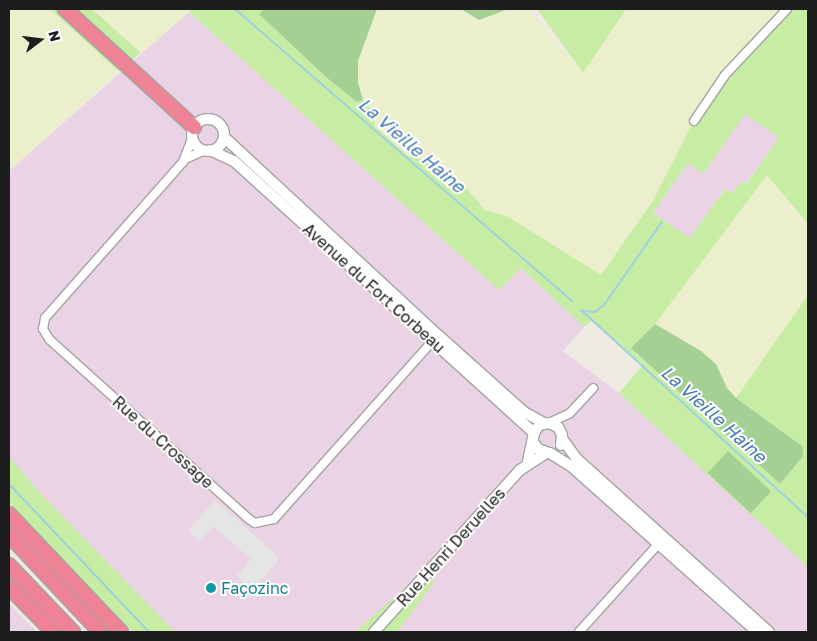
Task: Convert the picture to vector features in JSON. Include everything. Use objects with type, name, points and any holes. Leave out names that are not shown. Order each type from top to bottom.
[{"type":"highway","points":[[65,9],[193,132]]},
{"type":"highway","points":[[9,514],[121,632]]},
{"type":"highway","points":[[9,535],[100,632]]},
{"type":"highway","points":[[9,564],[73,632]]},
{"type":"highway","points":[[9,586],[46,632]]},
{"type":"highway","points":[[24,604],[52,632]]},
{"type":"street","points":[[694,121],[725,75],[786,9]]},
{"type":"street","points":[[210,119],[222,127],[224,137],[219,146],[185,159],[193,132],[210,119]]},
{"type":"street","points":[[193,132],[208,150]]},
{"type":"street","name":"Avenue du Fort Corbeau","points":[[224,137],[435,338],[548,453]]},
{"type":"street","name":"Avenue du Fort Corbeau","points":[[208,150],[234,161],[435,338],[524,412],[546,423],[558,426],[562,437]]},
{"type":"street","name":"Rue du Crossage","points":[[185,159],[45,318],[44,329],[50,340],[249,519],[255,523],[274,519],[435,338]]},
{"type":"street","points":[[593,388],[570,413],[562,437],[577,459],[757,632]]},
{"type":"street","points":[[533,437],[546,423],[570,413]]},
{"type":"street","name":"Rue Henri Deruelles","points":[[528,462],[533,437]]},
{"type":"street","name":"Rue Henri Deruelles","points":[[374,632],[528,462],[548,453],[562,437]]},
{"type":"street","points":[[548,453],[571,466],[770,632]]},
{"type":"street","points":[[579,632],[661,540]]},
{"type":"shaded area","points":[[189,12],[499,290],[520,268],[584,327],[563,351],[619,393],[808,567],[808,632],[133,632],[119,619],[9,502],[9,171]]},
{"type":"shaded area","points":[[745,113],[780,138],[745,184],[732,193],[724,189],[690,239],[653,213],[688,163],[703,174]]},
{"type":"shaded area","points":[[215,500],[280,558],[253,590],[237,576],[251,559],[213,526],[200,541],[188,531]]},
{"type":"shaded area","points":[[9,603],[15,610],[37,632],[9,632]]},
{"type":"green space","points":[[9,9],[50,9],[118,71],[9,171]]},
{"type":"green space","points":[[50,9],[58,9],[123,67],[118,71]]},
{"type":"green space","points":[[69,9],[92,9],[141,53],[129,62]]},
{"type":"green space","points":[[92,9],[193,9],[141,53]]},
{"type":"green space","points":[[193,9],[265,9],[259,14],[327,78],[357,102],[363,100],[374,112],[375,126],[408,156],[424,160],[467,189],[485,210],[507,216],[601,275],[652,202],[694,121],[725,75],[787,9],[808,9],[808,224],[767,175],[655,324],[631,348],[780,484],[802,446],[736,398],[808,295],[808,567],[619,393],[642,366],[592,320],[584,327],[521,268],[499,290],[189,12]],"holes":[[[745,114],[779,138],[746,184],[741,182],[732,193],[725,189],[690,238],[653,213],[688,163],[703,174]]]},
{"type":"green space","points":[[265,9],[377,9],[358,61],[358,83],[363,100],[357,102],[327,78],[259,14]]},
{"type":"green space","points":[[377,9],[461,9],[470,17],[528,9],[583,73],[626,9],[786,9],[601,275],[507,216],[485,210],[467,189],[424,160],[408,156],[375,126],[374,112],[363,100],[358,83],[358,61]]},
{"type":"green space","points":[[461,9],[508,9],[479,20]]},
{"type":"green space","points":[[537,9],[626,9],[583,73]]},
{"type":"green space","points":[[767,175],[808,224],[808,295],[736,398],[727,388],[716,363],[655,324]]},
{"type":"green space","points":[[655,324],[701,351],[716,364],[727,388],[736,398],[802,446],[803,456],[780,484],[631,348]]},
{"type":"green space","points":[[728,451],[771,491],[751,513],[708,473]]},
{"type":"green space","points":[[9,457],[40,493],[175,632],[133,632],[58,557],[9,502]]},
{"type":"green space","points":[[424,571],[435,581],[397,632],[355,632]]},
{"type":"waterway","name":"La Vieille Haine","points":[[235,9],[572,301]]},
{"type":"waterway","points":[[584,311],[595,312],[604,305],[662,222]]},
{"type":"waterway","name":"La Vieille Haine","points":[[581,310],[808,517]]},
{"type":"waterway","points":[[9,484],[149,632]]},
{"type":"place","name":"Façozinc","points":[[211,588]]}]
